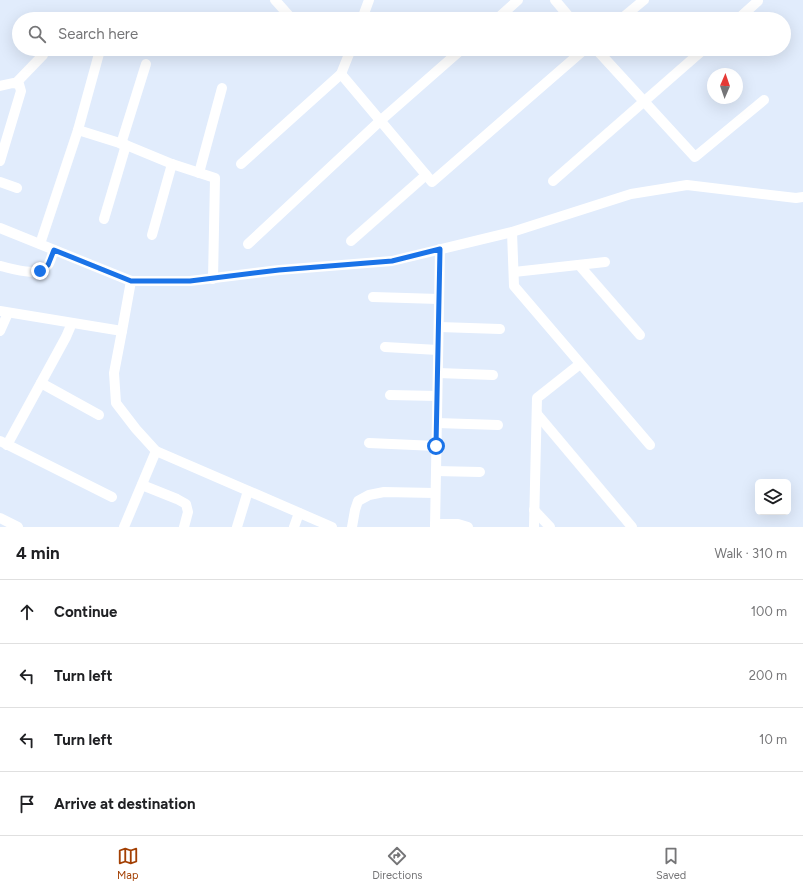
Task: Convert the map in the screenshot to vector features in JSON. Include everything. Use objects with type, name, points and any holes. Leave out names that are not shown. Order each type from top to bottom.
[{"type":"street","points":[[275,0],[286,12]]},
{"type":"street","points":[[365,12],[369,0]]},
{"type":"street","points":[[505,12],[518,0]]},
{"type":"street","points":[[555,0],[565,12]]},
{"type":"street","points":[[629,12],[644,0]]},
{"type":"street","points":[[746,12],[759,0]]},
{"type":"street","points":[[16,83],[42,56]]},
{"type":"street","points":[[40,244],[78,130],[98,56]]},
{"type":"street","points":[[241,164],[341,74],[348,56]]},
{"type":"street","points":[[248,244],[380,121],[454,56]]},
{"type":"street","points":[[341,74],[432,182],[577,56]]},
{"type":"street","points":[[602,56],[695,157],[764,100]]},
{"type":"street","points":[[554,181],[696,56]]},
{"type":"street","points":[[104,219],[146,64]]},
{"type":"street","points":[[0,86],[13,82],[19,84],[21,91],[0,161]]},
{"type":"street","points":[[199,173],[222,88]]},
{"type":"street","points":[[78,130],[215,178],[213,278]]},
{"type":"street","points":[[152,235],[172,164]]},
{"type":"street","points":[[351,241],[426,175]]},
{"type":"street","points":[[0,182],[17,188]]},
{"type":"street","points":[[0,228],[131,281],[190,281],[279,270],[392,261],[512,232],[631,194],[687,185],[789,197],[803,197]]},
{"type":"street","points":[[512,232],[514,286],[650,445]]},
{"type":"street","points":[[440,249],[435,525],[458,524],[468,527]]},
{"type":"street","points":[[0,266],[32,272],[40,271],[48,265],[54,250]]},
{"type":"street","points":[[514,272],[605,262]]},
{"type":"street","points":[[579,265],[640,335]]},
{"type":"street","points":[[131,281],[114,373],[116,403],[136,429],[156,450],[332,527]]},
{"type":"street","points":[[373,297],[439,299]]},
{"type":"street","points":[[0,331],[4,312],[122,332]]},
{"type":"street","points":[[72,323],[41,383],[4,443],[112,497]]},
{"type":"street","points":[[438,327],[500,329]]},
{"type":"street","points":[[385,347],[438,350]]},
{"type":"street","points":[[534,527],[537,398],[580,364]]},
{"type":"street","points":[[438,373],[493,375]]},
{"type":"street","points":[[41,383],[98,415]]},
{"type":"street","points":[[390,395],[437,396]]},
{"type":"street","points":[[537,414],[632,527]]},
{"type":"street","points":[[437,423],[498,425]]},
{"type":"street","points":[[369,443],[436,446]]},
{"type":"street","points":[[124,527],[156,450]]},
{"type":"street","points":[[436,471],[480,472]]},
{"type":"street","points":[[142,485],[186,504],[188,512],[184,527]]},
{"type":"street","points":[[237,527],[248,490]]},
{"type":"street","points":[[352,527],[358,501],[369,495],[384,492],[435,493]]},
{"type":"street","points":[[534,510],[550,527]]},
{"type":"street","points":[[294,527],[299,512]]},
{"type":"street","points":[[0,518],[18,527]]},
{"type":"route","points":[[40,271],[48,265],[54,250],[131,281],[190,281],[279,270],[392,261],[440,249],[436,446]]}]
